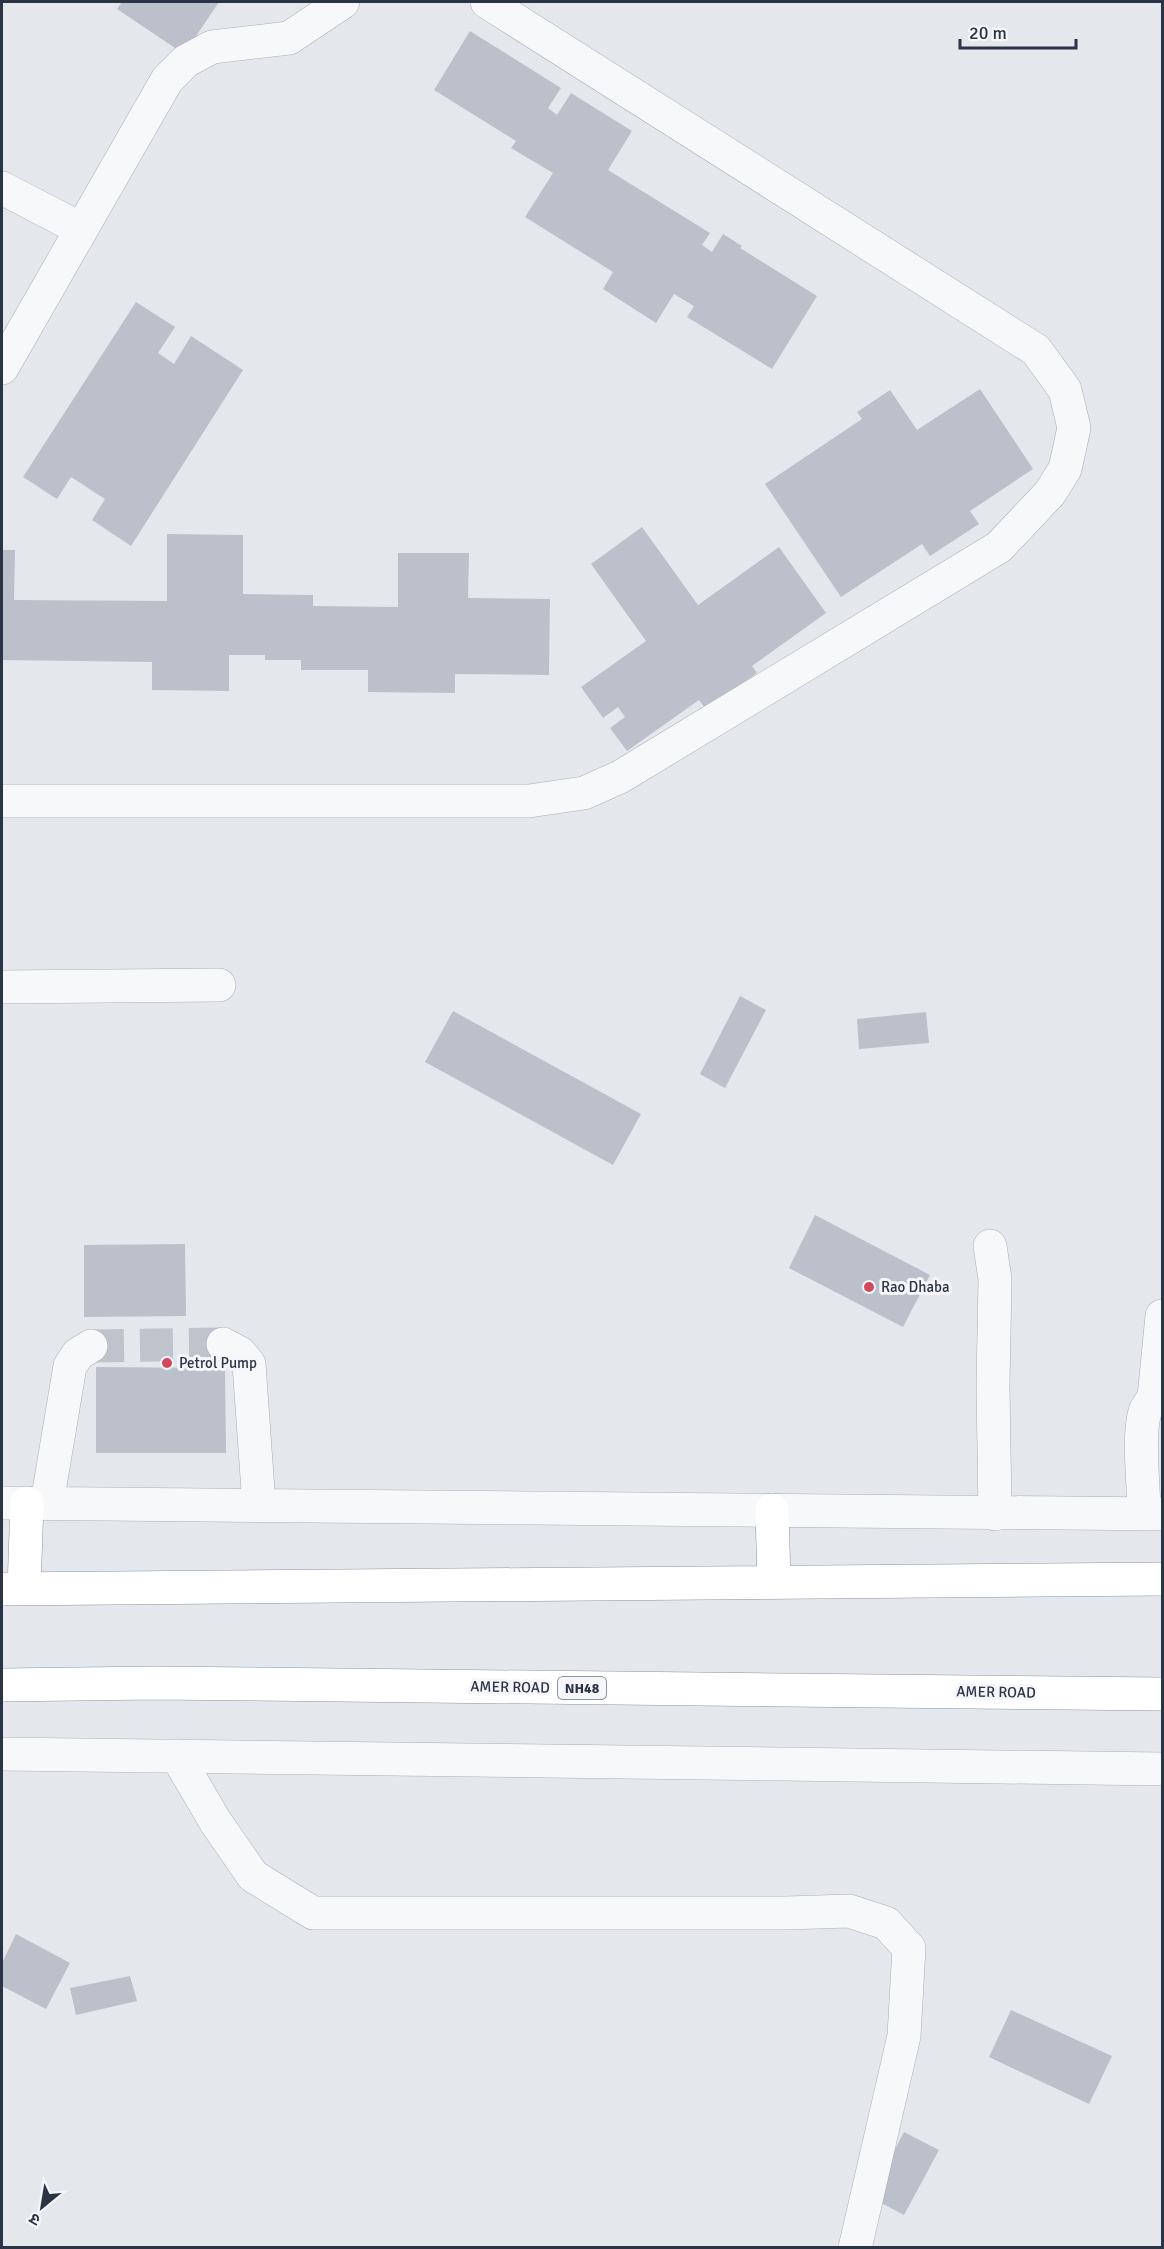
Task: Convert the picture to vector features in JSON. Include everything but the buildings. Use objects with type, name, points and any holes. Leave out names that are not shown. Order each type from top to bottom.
[{"type":"highway","points":[[25,1503],[13,1589],[1162,1579]]},
{"type":"highway","points":[[772,1510],[774,1582]]},
{"type":"highway","name":"AMER ROAD","points":[[2,1685],[154,1683],[1162,1694]]},
{"type":"street","points":[[2,368],[167,80],[186,61],[212,47],[289,38],[343,2]]},
{"type":"street","points":[[2,801],[529,801],[584,793],[620,777],[999,547],[1050,493],[1065,469],[1074,428],[1065,390],[1036,350],[487,2]]},
{"type":"street","points":[[2,188],[81,229]]},
{"type":"street","points":[[2,987],[219,985]]},
{"type":"street","points":[[990,1246],[995,1279],[994,1514]]},
{"type":"street","points":[[91,1346],[78,1354],[70,1366],[25,1503],[1153,1514],[1143,1424],[1147,1408],[1158,1395],[1162,1316]]},
{"type":"street","points":[[223,1344],[240,1353],[249,1364],[259,1505]]},
{"type":"street","points":[[2,1754],[1162,1769]]},
{"type":"street","points":[[177,1756],[215,1821],[253,1876],[313,1913],[849,1911],[886,1923],[909,1948],[904,2036],[855,2247]]},
{"type":"tunnel","points":[[91,1346],[223,1344]]},
{"type":"place","name":"Rao Dhaba","points":[[869,1287]]},
{"type":"place","name":"Petrol Pump","points":[[167,1363]]}]
